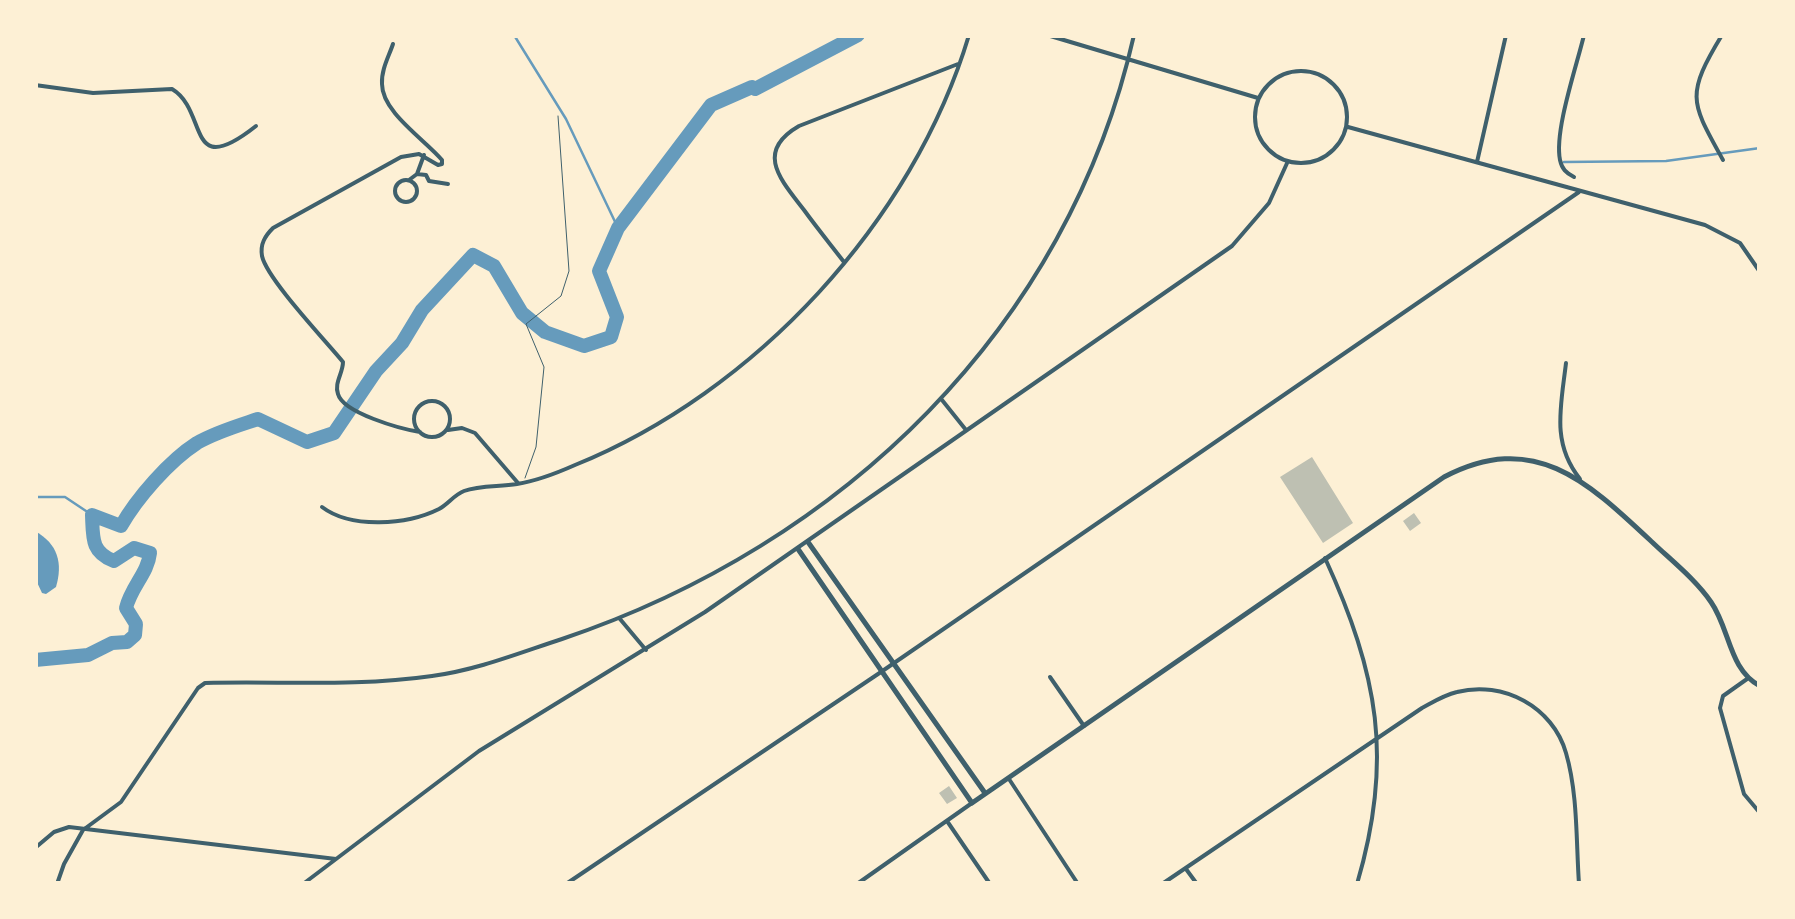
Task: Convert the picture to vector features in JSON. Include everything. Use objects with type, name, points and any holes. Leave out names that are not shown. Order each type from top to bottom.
[{"type":"street","points":[[322,507],[334,516],[389,522],[439,508],[460,492],[521,483],[572,466],[629,441],[676,414],[786,326],[878,220],[931,133],[970,35]]},
{"type":"street","points":[[1047,35],[1258,98]]},
{"type":"street","points":[[57,884],[83,830],[121,802],[205,683],[352,683],[432,676],[479,666],[620,619],[671,596],[778,537],[869,467],[942,400],[1028,287],[1065,226],[1099,149],[1134,35]]},
{"type":"street","points":[[1477,163],[1506,35]]},
{"type":"street","points":[[1574,177],[1565,171],[1559,156],[1584,35]]},
{"type":"street","points":[[1722,35],[1694,99],[1698,114],[1724,160]]},
{"type":"street","points":[[393,44],[382,75],[383,93],[397,118],[420,136],[442,163],[438,166],[424,155],[413,154],[331,194],[273,228],[263,242],[262,256],[342,362],[344,369],[337,389],[339,398],[349,408],[433,437],[462,428],[476,433],[521,483]]},
{"type":"street","points":[[844,262],[780,178],[775,156],[778,142],[800,126],[961,63]]},
{"type":"street","points":[[1308,73],[1323,78],[1344,98],[1348,126],[1339,144],[1324,157],[1305,162],[1288,160],[1273,154],[1257,134],[1254,110],[1258,98],[1279,77],[1308,73]]},
{"type":"street","points":[[35,86],[69,92],[176,91],[199,136],[216,147],[256,126]]},
{"type":"street","points":[[1348,126],[1718,230],[1740,244],[1760,272]]},
{"type":"street","points":[[409,180],[417,194],[414,200],[404,202],[395,189],[417,174],[424,155]]},
{"type":"street","points":[[303,884],[479,751],[646,650],[798,549],[1232,246],[1269,203],[1288,160]]},
{"type":"street","points":[[417,174],[448,184]]},
{"type":"street","points":[[566,884],[882,672],[1580,192]]},
{"type":"street","points":[[1566,363],[1558,435],[1570,465],[1583,483]]},
{"type":"street","points":[[420,432],[414,423],[415,412],[422,403],[432,400],[447,408],[448,430]]},
{"type":"street","points":[[942,400],[966,430]]},
{"type":"street","points":[[857,884],[1444,477],[1480,462],[1518,458],[1555,466],[1583,483],[1700,587],[1722,620],[1731,650],[1747,678],[1760,686]]},
{"type":"street","points":[[808,542],[985,793]]},
{"type":"street","points":[[798,549],[972,803]]},
{"type":"street","points":[[1326,558],[1354,620],[1370,679],[1378,740],[1374,810],[1357,884]]},
{"type":"street","points":[[620,619],[646,650]]},
{"type":"street","points":[[1050,676],[1085,727]]},
{"type":"street","points":[[1747,678],[1723,696],[1720,708],[1744,794],[1760,813]]},
{"type":"street","points":[[1162,884],[1422,708],[1459,691],[1498,691],[1533,706],[1558,732],[1568,758],[1579,884]]},
{"type":"street","points":[[1008,778],[1078,884]]},
{"type":"street","points":[[947,821],[990,884]]},
{"type":"street","points":[[35,848],[62,828],[337,859]]},
{"type":"street","points":[[1186,869],[1196,884]]},
{"type":"lane","points":[[521,483],[536,447],[544,367],[526,324],[562,296],[569,271],[558,116]]},
{"type":"water","points":[[35,531],[54,548],[58,562],[56,587],[46,594],[35,578]]},
{"type":"building","points":[[1312,457],[1353,523],[1323,543],[1280,477]]},
{"type":"building","points":[[1414,513],[1421,523],[1410,531],[1403,521]]},
{"type":"building","points":[[949,786],[957,798],[947,804],[939,793]]},
{"type":"waterway","points":[[514,35],[566,119],[618,228]]},
{"type":"waterway","points":[[35,660],[88,655],[112,643],[127,642],[135,635],[136,624],[126,608],[150,553],[134,548],[114,561],[106,557],[95,543],[92,515],[121,526],[145,492],[176,460],[197,443],[234,427],[258,419],[307,442],[334,433],[422,310],[473,255],[494,266],[522,313],[545,332],[584,346],[611,337],[617,317],[599,271],[618,228],[711,105],[755,89],[858,35]]},
{"type":"waterway","points":[[1564,162],[1666,161],[1760,148]]},
{"type":"waterway","points":[[35,497],[65,497],[92,515]]}]
